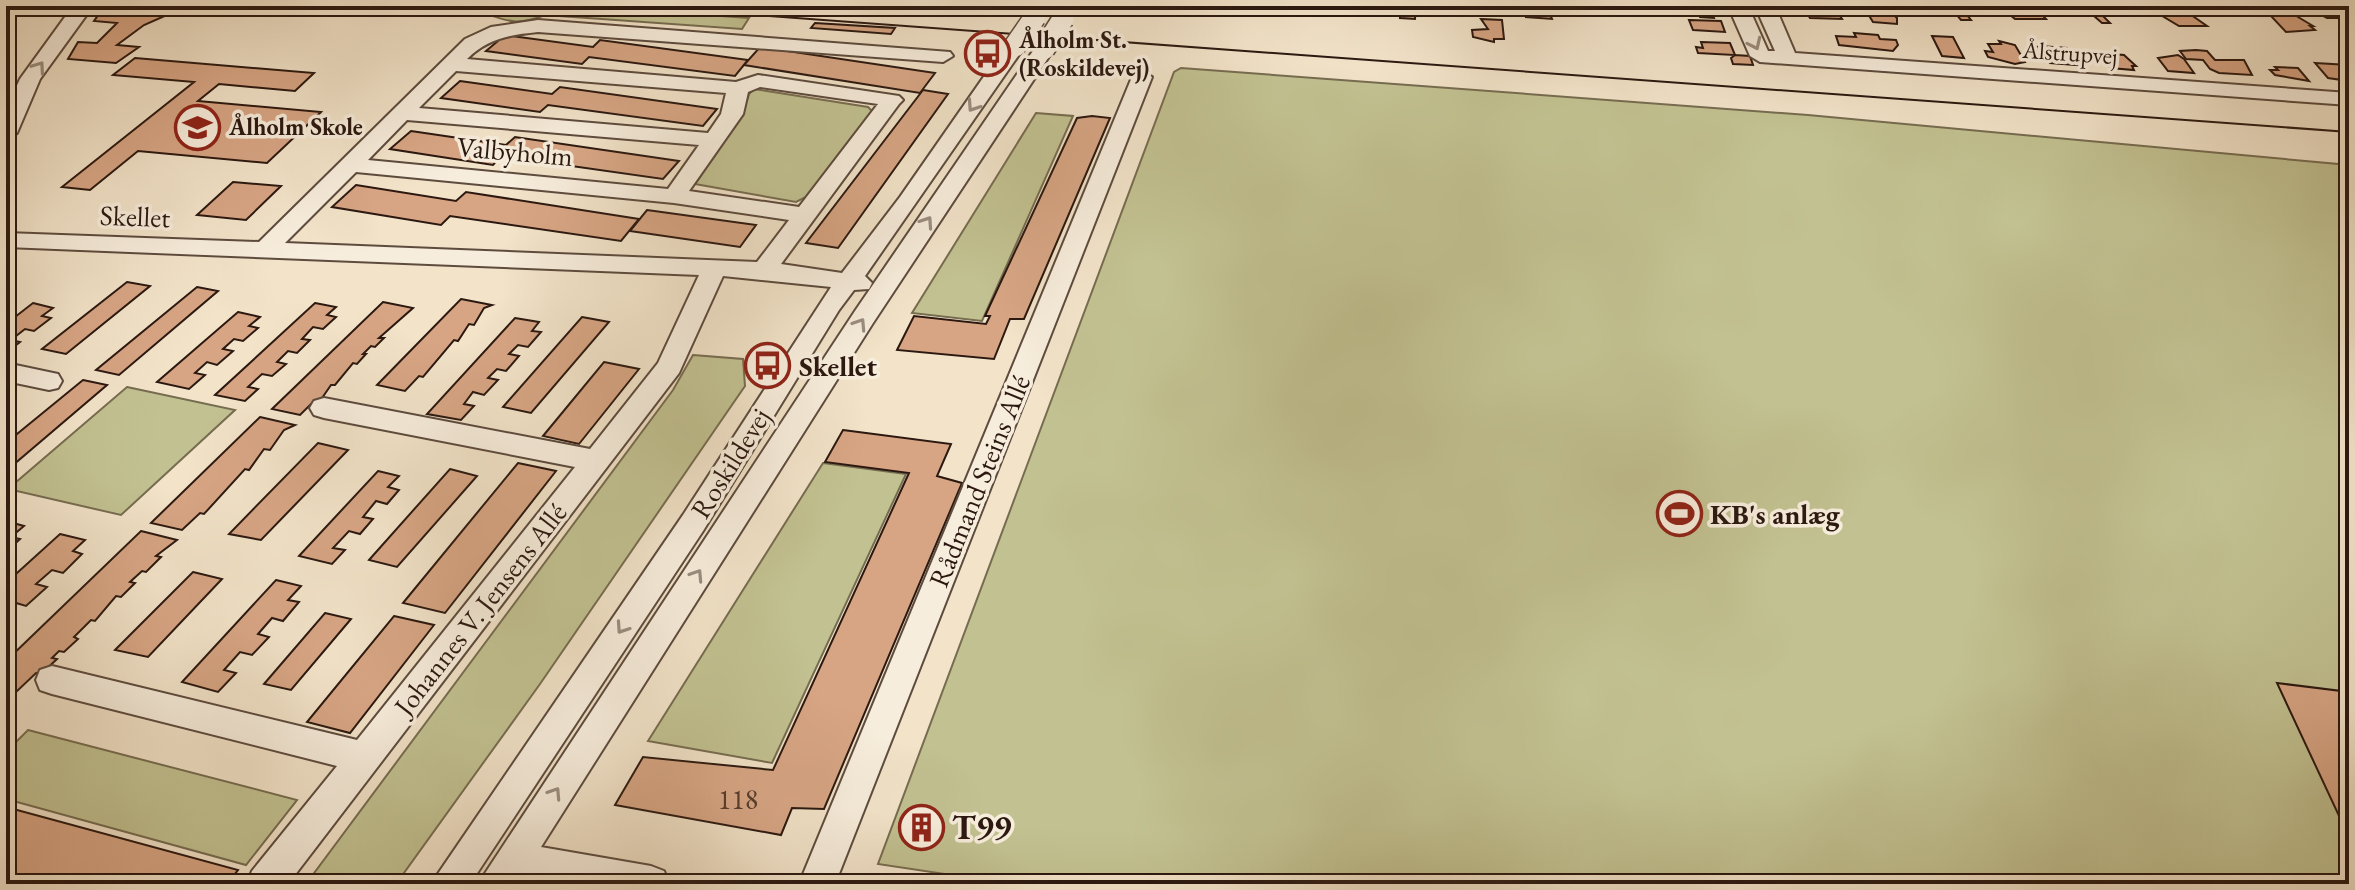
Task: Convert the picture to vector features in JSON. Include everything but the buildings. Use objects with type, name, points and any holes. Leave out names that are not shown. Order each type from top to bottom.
[{"type":"street","points":[[6,9],[15,6]]},
{"type":"street","points":[[6,133],[30,79],[83,6]]},
{"type":"street","name":"Ålstrupvej","points":[[1738,6],[1760,56],[2349,99]]},
{"type":"street","points":[[1765,6],[1788,59]]},
{"type":"street","name":"Roskildevej","points":[[449,884],[693,523],[847,280],[908,202],[1039,12]]},
{"type":"street","name":"Roskildevej","points":[[504,871],[884,287],[1068,13]]},
{"type":"street","points":[[264,251],[451,64],[484,36],[538,26],[943,56]]},
{"type":"street","points":[[451,64],[738,88],[758,81],[892,100],[764,270]]},
{"type":"street","name":"Rådmand Steins Allé","points":[[817,884],[1142,77]]},
{"type":"street","points":[[674,196],[732,114],[738,88]]},
{"type":"street","name":"Valbyholm","points":[[403,113],[714,140]]},
{"type":"street","name":"Valbyholm","points":[[350,165],[674,196],[805,215]]},
{"type":"street","name":"Skellet","points":[[6,240],[764,270],[884,287]]},
{"type":"street","name":"Johannes V. Jensens Allé","points":[[265,884],[670,367],[714,268]]},
{"type":"street","points":[[6,372],[49,381]]},
{"type":"street","points":[[324,408],[596,461]]},
{"type":"street","points":[[52,680],[364,757]]},
{"type":"street","points":[[504,871],[651,884]]},
{"type":"shaded area","points":[[428,6],[583,6],[749,18],[742,29],[545,15],[515,21],[456,7]]},
{"type":"shaded area","name":"KB's anlæg","points":[[1181,68],[1808,115],[2349,165],[2349,884],[1011,884],[878,864],[1174,72]]},
{"type":"shaded area","points":[[754,89],[868,107],[873,112],[806,197],[796,202],[695,184],[742,116],[749,94]]},
{"type":"shaded area","points":[[1036,113],[1073,116],[982,321],[912,313]]},
{"type":"shaded area","points":[[693,355],[743,359],[745,386],[540,684],[396,884],[306,884],[673,390]]},
{"type":"shaded area","points":[[127,387],[235,410],[121,515],[8,489]]},
{"type":"shaded area","points":[[823,463],[906,474],[772,763],[648,741]]},
{"type":"shaded area","points":[[28,730],[297,800],[246,865],[6,799],[6,752]]},
{"type":"tram line","points":[[633,6],[2349,132]]},
{"type":"place","name":"Ålholm St. (Roskildevej)","points":[[988,54]]},
{"type":"place","name":"Ålholm Skole","points":[[198,127]]},
{"type":"place","name":"Skellet","points":[[768,366]]},
{"type":"place","name":"KB's anlæg","points":[[1679,514]]},
{"type":"place","name":"T99","points":[[921,827]]}]
